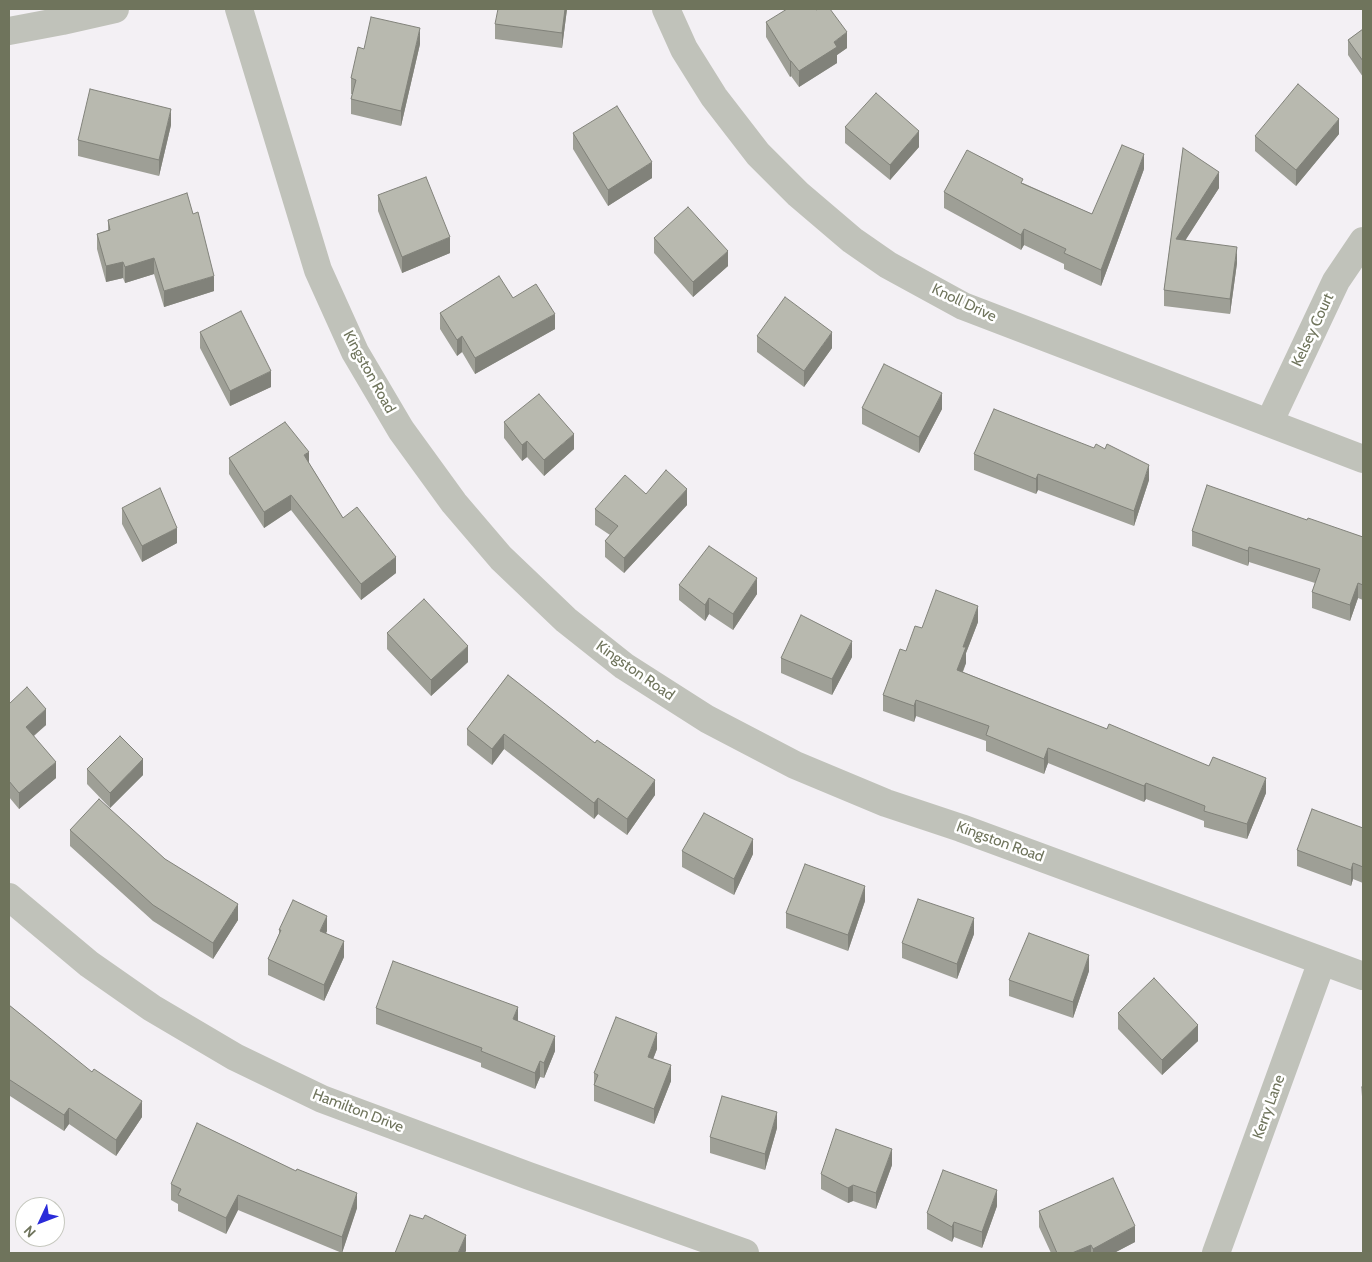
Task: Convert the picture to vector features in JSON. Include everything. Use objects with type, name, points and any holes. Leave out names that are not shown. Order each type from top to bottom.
[{"type":"street","points":[[9,31],[116,9]]},
{"type":"street","name":"Kingston Road","points":[[239,9],[318,270],[355,352],[401,430],[454,503],[501,558],[566,620],[624,666],[682,704],[795,765],[886,803],[961,828],[1363,976]]},
{"type":"street","name":"Knoll Drive","points":[[666,9],[684,49],[714,97],[758,154],[798,194],[852,240],[880,260],[963,306],[1363,459]]},
{"type":"street","name":"Kelsey Court","points":[[1269,423],[1336,281],[1363,241]]},
{"type":"street","name":"Hamilton Drive","points":[[9,897],[97,970],[152,1008],[236,1058],[322,1099],[745,1253]]},
{"type":"street","name":"Kerry Lane","points":[[1216,1253],[1322,961]]},
{"type":"building","points":[[498,9],[565,9],[562,33],[495,24]]},
{"type":"building","points":[[787,9],[830,9],[847,32],[834,42],[837,47],[799,71],[790,61],[766,22]]},
{"type":"building","points":[[371,17],[420,28],[401,111],[351,99],[356,80],[351,78],[358,47],[364,49]]},
{"type":"building","points":[[1363,29],[1363,61],[1348,40]]},
{"type":"building","points":[[1298,84],[1339,119],[1296,170],[1255,136]]},
{"type":"building","points":[[90,89],[171,109],[159,160],[78,140]]},
{"type":"building","points":[[876,93],[919,131],[890,165],[845,127]]},
{"type":"building","points":[[617,106],[652,162],[608,190],[573,133]]},
{"type":"building","points":[[1122,145],[1144,154],[1101,270],[1064,253],[1066,249],[1024,229],[1021,235],[944,192],[967,150],[1023,179],[1021,183],[1092,214]]},
{"type":"building","points":[[1183,148],[1219,172],[1176,239],[1237,247],[1230,299],[1164,290]]},
{"type":"building","points":[[426,177],[450,237],[402,257],[378,195]]},
{"type":"building","points":[[187,193],[193,214],[198,212],[214,276],[164,291],[154,258],[125,267],[123,262],[106,266],[97,234],[110,230],[108,220]]},
{"type":"building","points":[[688,207],[728,251],[693,282],[654,238]]},
{"type":"building","points":[[499,276],[513,298],[536,284],[555,314],[475,358],[462,336],[457,340],[440,313]]},
{"type":"building","points":[[785,297],[832,332],[804,371],[757,336]]},
{"type":"building","points":[[241,311],[271,371],[230,391],[200,332]]},
{"type":"building","points":[[884,364],[942,393],[919,437],[862,408]]},
{"type":"building","points":[[539,394],[574,434],[544,460],[527,441],[522,445],[504,422]]},
{"type":"building","points":[[994,409],[1094,448],[1096,444],[1105,449],[1107,444],[1149,465],[1134,511],[1038,474],[1036,479],[974,454]]},
{"type":"building","points":[[285,422],[309,452],[304,455],[343,518],[357,507],[396,557],[361,584],[291,495],[264,512],[229,458]]},
{"type":"building","points":[[666,470],[687,489],[624,558],[605,541],[618,526],[595,509],[625,475],[646,494]]},
{"type":"building","points":[[1207,485],[1307,520],[1308,518],[1363,537],[1363,585],[1358,583],[1350,605],[1312,592],[1320,569],[1249,547],[1248,551],[1192,531]]},
{"type":"building","points":[[160,488],[177,528],[142,546],[122,508]]},
{"type":"building","points":[[709,546],[757,578],[733,614],[709,598],[705,605],[679,585]]},
{"type":"building","points":[[936,590],[978,606],[957,670],[1107,729],[1109,724],[1209,766],[1213,757],[1266,778],[1247,824],[1204,811],[1205,806],[1146,783],[1144,786],[1048,748],[1044,759],[986,735],[989,726],[916,700],[914,706],[883,695],[900,649],[906,651],[915,626],[922,628]]},
{"type":"building","points":[[424,599],[468,646],[431,680],[387,633]]},
{"type":"building","points":[[801,615],[852,641],[832,679],[781,658]]},
{"type":"building","points":[[508,675],[595,743],[597,740],[655,780],[627,819],[598,798],[594,803],[504,734],[492,749],[467,729]]},
{"type":"building","points":[[27,687],[46,709],[26,727],[56,762],[19,793],[9,781],[9,704]]},
{"type":"building","points":[[120,736],[143,759],[110,793],[87,769]]},
{"type":"building","points":[[99,799],[165,859],[238,904],[213,943],[153,905],[70,830]]},
{"type":"building","points":[[1312,809],[1363,828],[1363,867],[1353,863],[1351,870],[1297,850]]},
{"type":"building","points":[[704,813],[753,839],[734,879],[682,851]]},
{"type":"building","points":[[805,864],[865,886],[848,935],[786,913]]},
{"type":"building","points":[[918,899],[974,918],[957,964],[902,943]]},
{"type":"building","points":[[293,900],[327,916],[320,931],[344,941],[324,985],[268,959]]},
{"type":"building","points":[[1029,933],[1089,955],[1073,1002],[1009,980]]},
{"type":"building","points":[[393,961],[518,1007],[513,1019],[555,1036],[544,1063],[540,1061],[535,1073],[481,1051],[482,1048],[376,1008]]},
{"type":"building","points":[[1154,978],[1198,1025],[1162,1060],[1118,1013]]},
{"type":"building","points":[[9,1005],[92,1072],[94,1069],[142,1101],[116,1140],[69,1108],[64,1115],[10,1080],[9,1082]]},
{"type":"building","points":[[616,1017],[657,1033],[648,1057],[671,1065],[654,1109],[594,1085],[598,1075],[594,1073]]},
{"type":"building","points":[[722,1096],[777,1112],[765,1154],[710,1137]]},
{"type":"building","points":[[197,1123],[296,1171],[297,1169],[357,1193],[342,1237],[238,1195],[226,1218],[178,1195],[181,1189],[171,1184]]},
{"type":"building","points":[[836,1129],[892,1149],[876,1193],[853,1185],[848,1188],[821,1174]]},
{"type":"building","points":[[943,1170],[997,1190],[982,1232],[954,1222],[952,1227],[927,1213]]},
{"type":"building","points":[[1113,1178],[1135,1226],[1093,1249],[1091,1245],[1072,1253],[1057,1253],[1039,1211]]},
{"type":"building","points":[[410,1215],[423,1219],[425,1215],[466,1235],[458,1253],[395,1253]]}]
